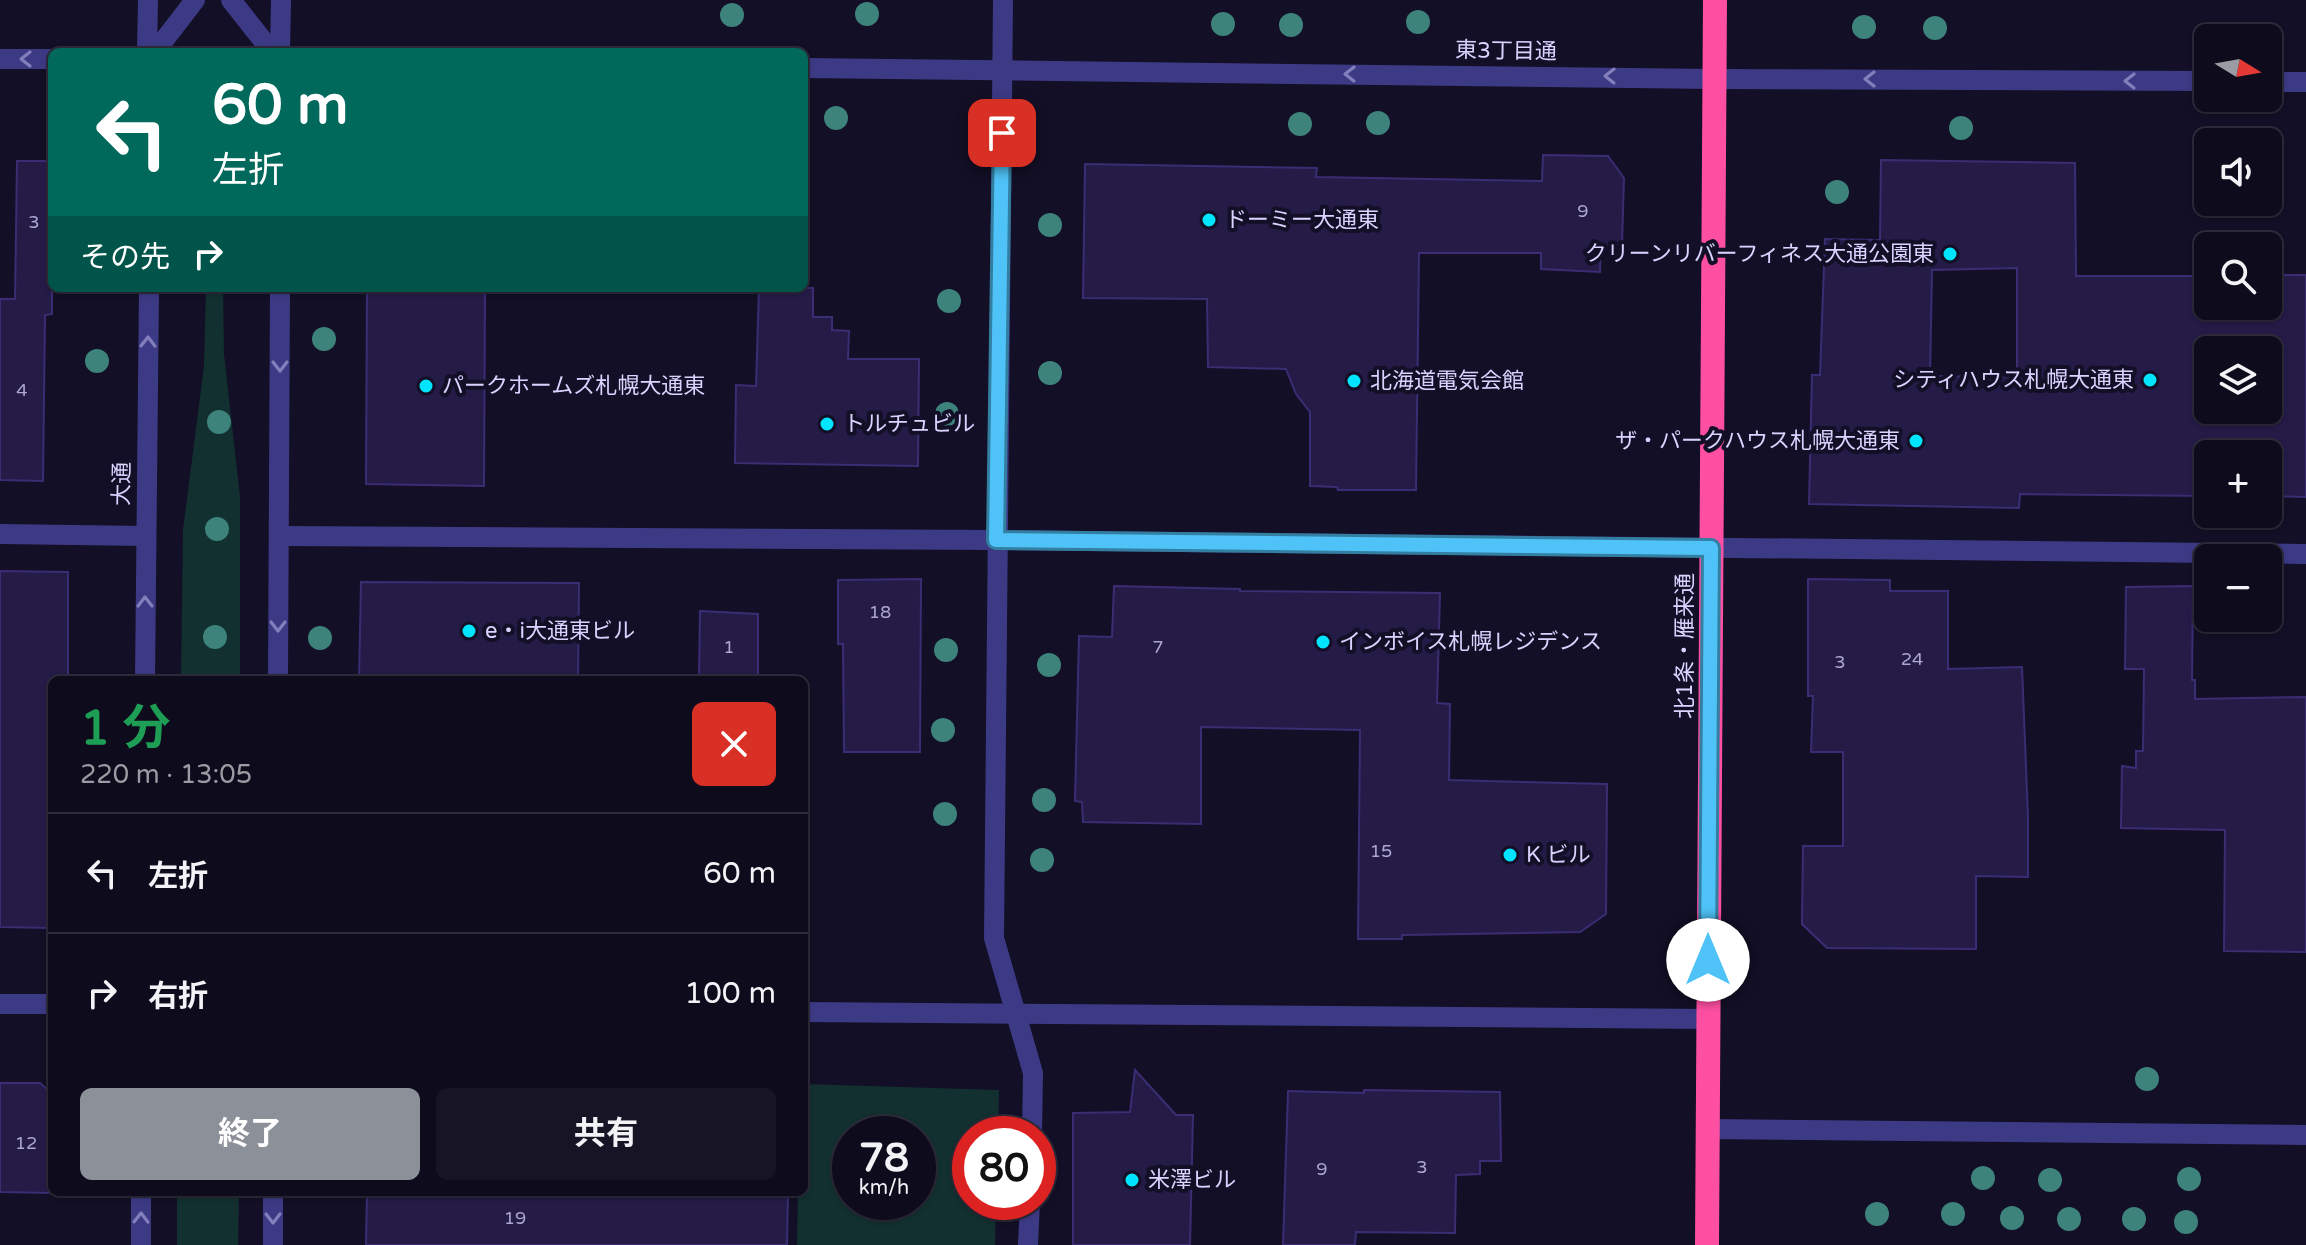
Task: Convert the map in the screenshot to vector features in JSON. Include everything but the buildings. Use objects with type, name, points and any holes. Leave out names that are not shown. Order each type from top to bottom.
[{"type":"highway","name":"北1条・雁来通","points":[[1707,1245],[1715,0]]},
{"type":"street","points":[[147,48],[148,0]]},
{"type":"street","points":[[158,48],[195,0]]},
{"type":"street","points":[[231,0],[269,48]]},
{"type":"street","points":[[280,48],[281,0]]},
{"type":"street","points":[[1003,0],[994,938],[1034,1077],[1033,1116]]},
{"type":"street","points":[[0,59],[48,59]]},
{"type":"street","name":"東3丁目通","points":[[808,68],[1714,79],[2194,81]]},
{"type":"street","points":[[2282,82],[2306,82]]},
{"type":"street","name":"大通","points":[[145,676],[149,292]]},
{"type":"street","points":[[278,676],[280,292]]},
{"type":"street","points":[[0,534],[146,536]]},
{"type":"street","points":[[279,536],[2306,554]]},
{"type":"street","points":[[0,1004],[48,1004]]},
{"type":"street","points":[[808,1012],[1708,1019]]},
{"type":"street","points":[[1707,1129],[2306,1135]]},
{"type":"street","points":[[141,1196],[141,1245]]},
{"type":"street","points":[[273,1196],[273,1245]]},
{"type":"street","points":[[1028,1245],[1029,1220]]},
{"type":"green space","points":[[206,292],[223,292],[224,354],[240,497],[240,676],[181,676],[183,530],[204,366]]},
{"type":"green space","points":[[808,1084],[999,1090],[998,1116],[952,1116],[952,1220],[996,1220],[995,1245],[797,1245],[798,1196],[808,1196]]},
{"type":"green space","points":[[177,1196],[239,1196],[238,1245],[177,1245]]},
{"type":"place","name":"ドーミー大通東","points":[[1209,220]]},
{"type":"place","name":"クリーンリバーフィネス大通公園東","points":[[1950,254]]},
{"type":"place","name":"シティハウス札幌大通東","points":[[2150,380]]},
{"type":"place","name":"北海道電気会館","points":[[1354,381]]},
{"type":"place","name":"パークホームズ札幌大通東","points":[[426,386]]},
{"type":"place","name":"トルチュビル","points":[[827,424]]},
{"type":"place","name":"ザ・パークハウス札幌大通東","points":[[1916,441]]},
{"type":"place","name":"e・i大通東ビル","points":[[469,631]]},
{"type":"place","name":"インボイス札幌レジデンス","points":[[1323,642]]},
{"type":"place","name":"K ビル","points":[[1510,855]]},
{"type":"place","name":"米澤ビル","points":[[1132,1180]]},
{"type":"route","points":[[1002,133],[996,540],[1711,548],[1708,960]]}]
